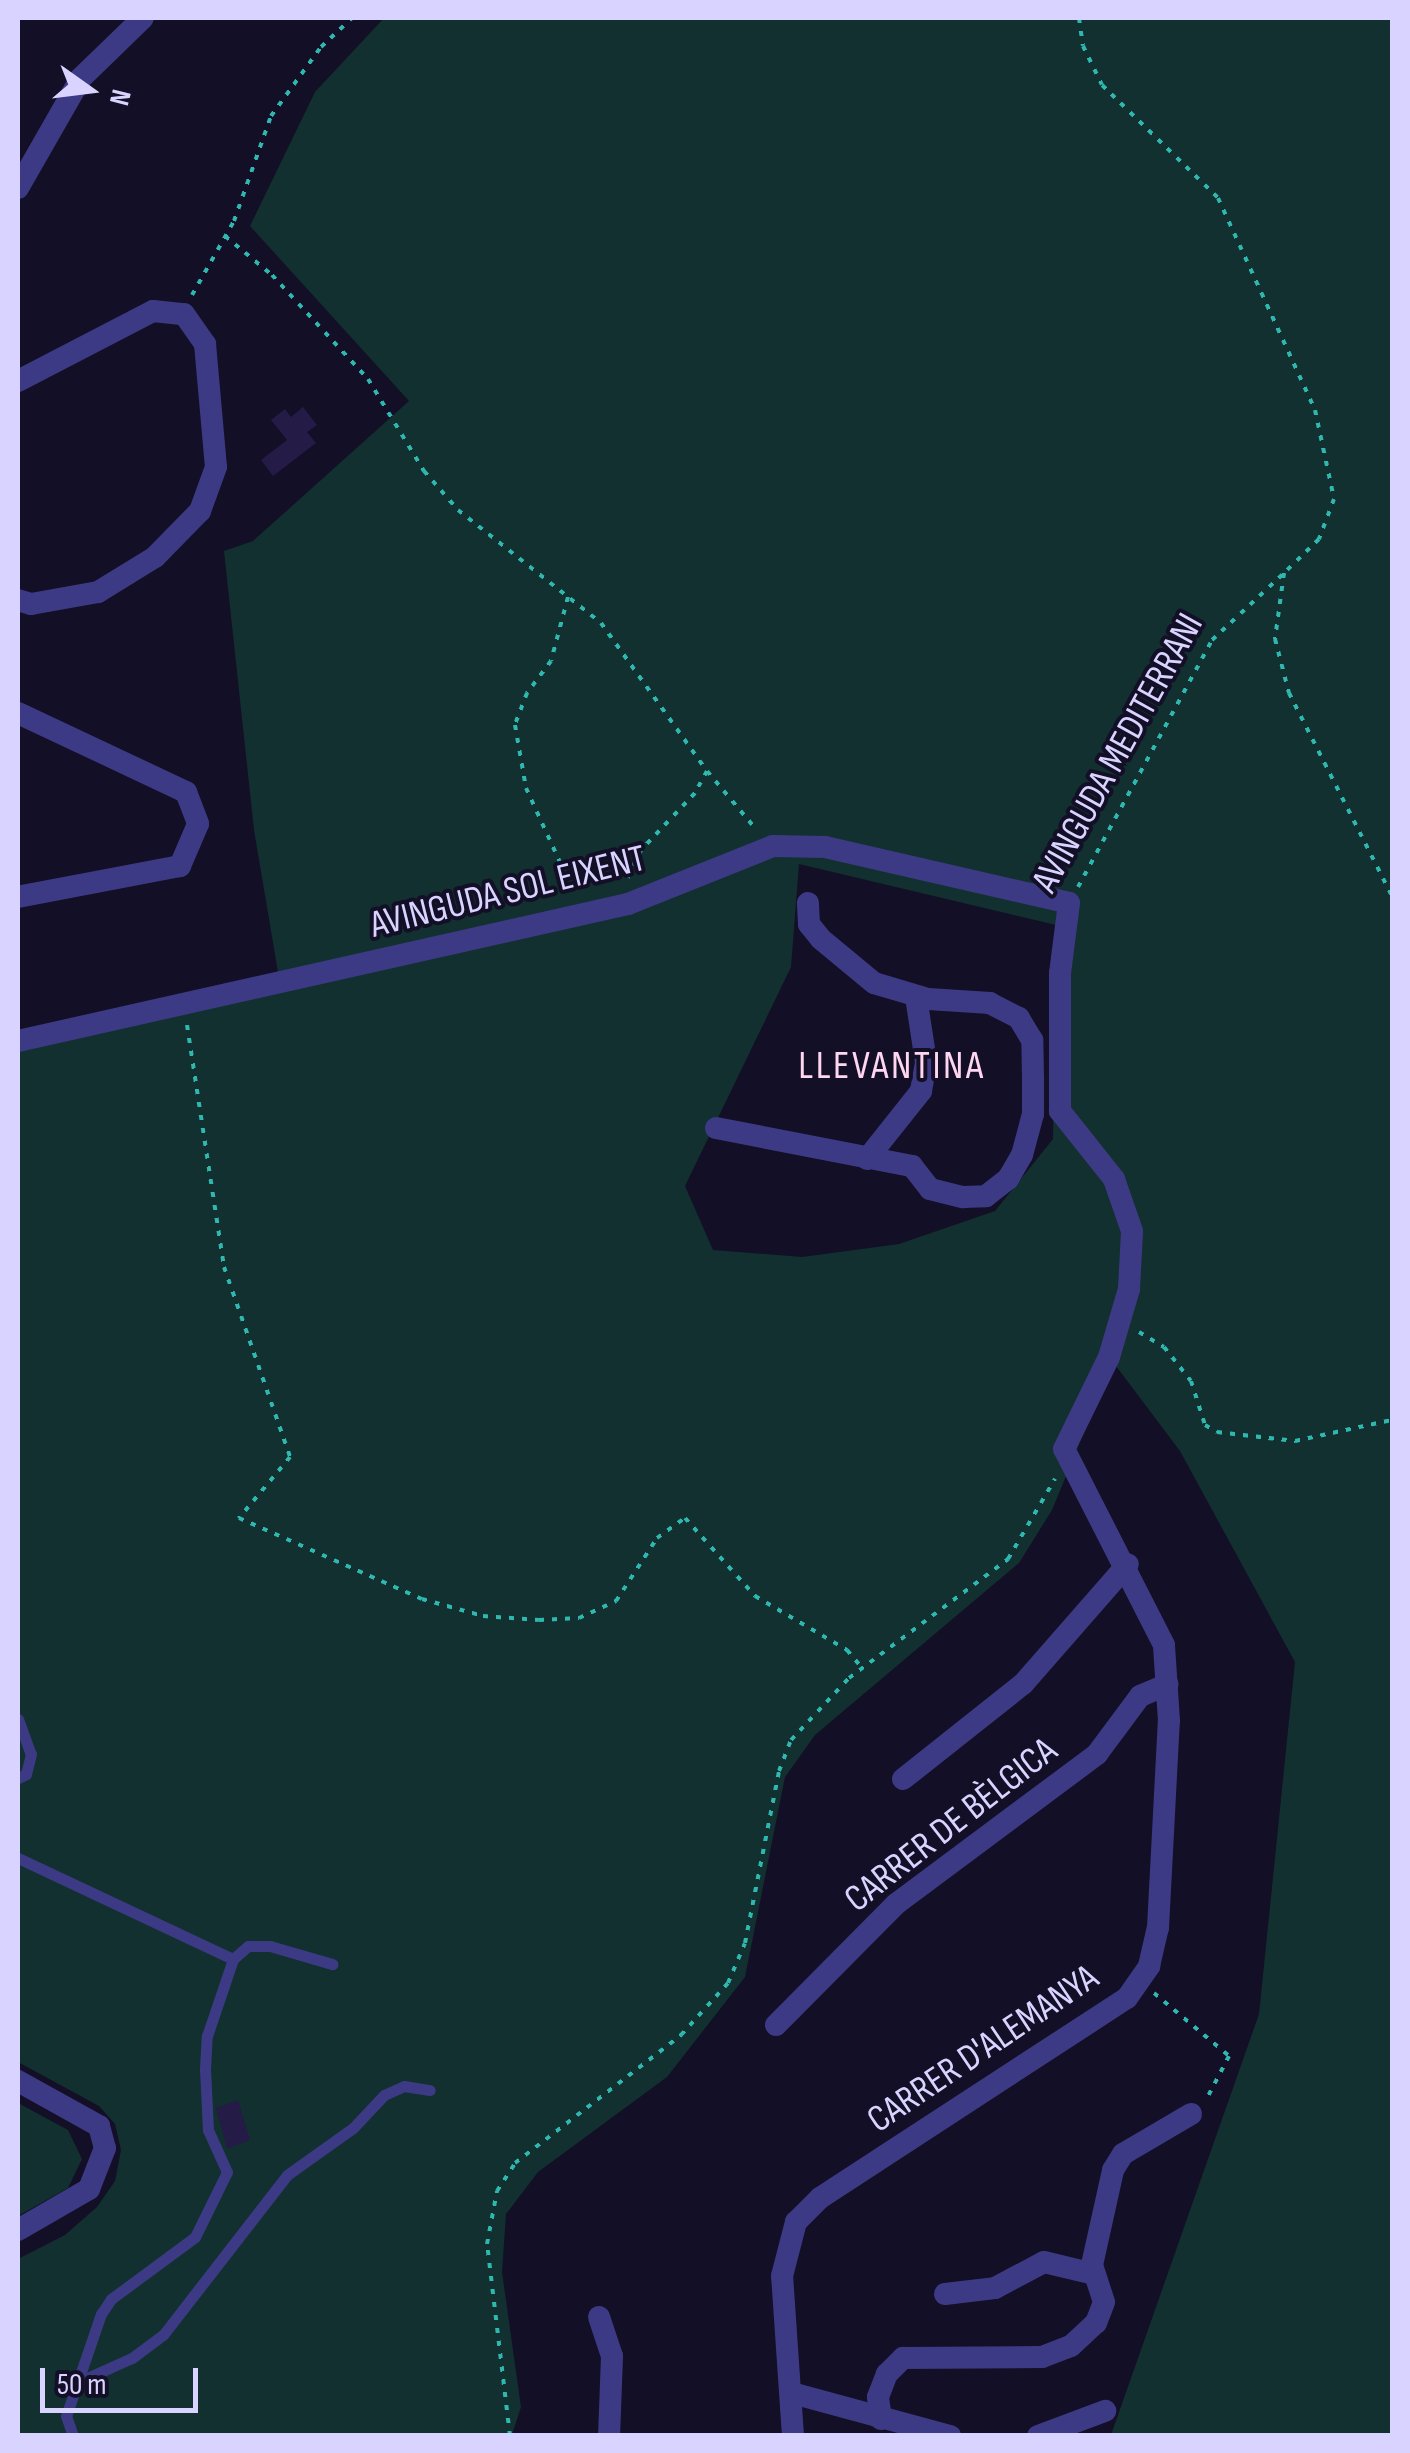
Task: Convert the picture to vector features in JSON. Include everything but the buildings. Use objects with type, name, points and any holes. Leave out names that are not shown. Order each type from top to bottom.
[{"type":"street","points":[[18,188],[82,78],[143,18]]},
{"type":"street","points":[[18,380],[152,311],[184,314],[206,344],[216,467],[200,511],[155,556],[98,592],[31,604],[18,600]]},
{"type":"street","points":[[18,714],[186,792],[198,824],[180,866],[18,897]]},
{"type":"street","name":"AVINGUDA SOL EIXENT","points":[[18,1041],[628,904],[766,848],[825,846],[1069,903]]},
{"type":"street","points":[[716,1128],[912,1166],[930,1188],[986,1196],[1022,1155],[1034,1114],[1032,1040],[1019,1018],[990,1003],[916,996],[848,966],[809,924],[808,903]]},
{"type":"street","name":"AVINGUDA MEDITERRANI","points":[[1060,1111],[1060,973],[1069,903]]},
{"type":"street","points":[[867,1159],[922,1090],[926,1062],[916,996]]},
{"type":"street","points":[[1034,1114],[1060,1111],[1114,1179],[1132,1231],[1120,1320],[1064,1449]]},
{"type":"street","name":"CARRER D'ALEMANYA","points":[[793,2436],[782,2276],[796,2222],[820,2198],[1127,1998],[1139,1980],[1158,1928],[1168,1684],[1164,1645],[1128,1564],[1064,1449]]},
{"type":"street","points":[[902,1780],[1023,1684],[1128,1564]]},
{"type":"street","name":"CARRER DE BÈLGICA","points":[[776,2025],[896,1904],[1098,1754],[1140,1696],[1168,1684]]},
{"type":"street","points":[[18,2081],[100,2126],[105,2148],[88,2189],[18,2230]]},
{"type":"street","points":[[882,2419],[878,2397],[887,2374],[903,2358],[1042,2357],[1072,2346],[1096,2324],[1104,2302],[1094,2274],[1117,2161],[1191,2114]]},
{"type":"street","points":[[945,2294],[995,2288],[1044,2262],[1094,2274]]},
{"type":"street","points":[[599,2317],[612,2356],[609,2436]]},
{"type":"street","points":[[792,2393],[950,2436]]},
{"type":"street","points":[[1038,2436],[1106,2411]]},
{"type":"lane","points":[[18,1718],[31,1754],[26,1774],[18,1778]]},
{"type":"lane","points":[[18,1858],[233,1959]]},
{"type":"lane","points":[[73,2436],[66,2416],[110,2299],[196,2237],[227,2172],[208,2130],[205,2069],[207,2036],[233,1959],[248,1946],[270,1946],[332,1964]]},
{"type":"lane","points":[[76,2382],[132,2358],[163,2335],[287,2175],[353,2128],[384,2095],[404,2086],[430,2090]]},
{"type":"path","points":[[184,314],[225,236],[272,116],[321,47],[352,18]]},
{"type":"path","name":"AVINGUDA MEDITERRANI","points":[[1069,903],[1212,640],[1284,573],[1330,520],[1330,461],[1315,410],[1218,198],[1102,85],[1083,46],[1079,18]]},
{"type":"path","points":[[225,236],[272,276],[368,379],[424,470],[458,510],[601,622],[766,848]]},
{"type":"path","points":[[1284,573],[1276,639],[1289,692],[1392,896]]},
{"type":"path","points":[[568,597],[551,662],[527,693],[515,725],[526,788],[582,915]]},
{"type":"path","points":[[628,904],[628,875],[641,850],[696,792],[707,770]]},
{"type":"path","points":[[183,1005],[224,1267],[290,1457],[239,1518],[422,1599],[483,1616],[538,1620],[579,1618],[616,1601],[656,1538],[685,1518],[755,1596],[847,1650],[862,1668]]},
{"type":"path","points":[[1120,1320],[1164,1348],[1191,1381],[1205,1425],[1217,1432],[1294,1441],[1392,1420]]},
{"type":"path","points":[[510,2436],[487,2244],[497,2191],[515,2163],[682,2034],[728,1983],[745,1943],[779,1771],[792,1740],[862,1668],[1008,1559],[1051,1493],[1064,1449]]},
{"type":"path","points":[[1139,1980],[1229,2056],[1199,2113],[1191,2114]]},
{"type":"green space","points":[[384,18],[1392,18],[1392,2435],[1111,2435],[1259,2014],[1295,1662],[1180,1451],[1113,1362],[1052,1510],[1019,1563],[815,1735],[785,1777],[745,1977],[667,2077],[538,2172],[506,2214],[502,2272],[521,2407],[512,2435],[18,2435],[18,2259],[65,2235],[97,2207],[115,2181],[121,2150],[115,2124],[99,2106],[18,2062],[18,1051],[281,990],[254,830],[224,551],[253,541],[409,401],[250,226],[315,92]],"holes":[[[799,864],[1056,925],[1053,1139],[995,1211],[899,1244],[802,1257],[713,1250],[685,1186],[791,967]]]},
{"type":"green space","points":[[18,2103],[68,2130],[82,2159],[68,2188],[18,2216]]},
{"type":"district","name":"LLEVANTINA","points":[[892,1066]]}]
